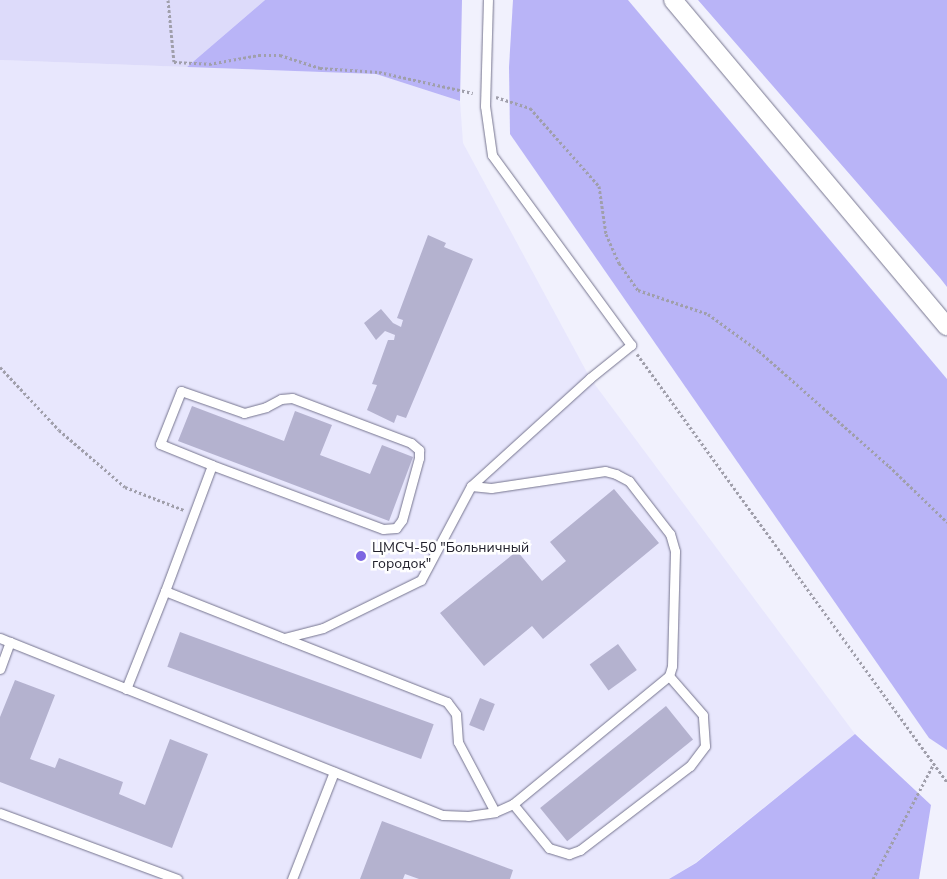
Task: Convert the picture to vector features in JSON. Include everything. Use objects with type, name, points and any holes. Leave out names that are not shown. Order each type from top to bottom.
[{"type":"street","points":[[673,0],[947,326]]},
{"type":"lane","points":[[284,638],[323,628],[421,580],[471,486],[590,378],[631,346],[492,155],[485,94],[488,0]]},
{"type":"lane","points":[[180,391],[244,413],[266,407],[281,399],[292,398],[410,443],[419,450],[419,458],[402,520],[396,528],[383,529],[212,465],[160,444],[180,391]]},
{"type":"lane","points":[[126,689],[212,465]]},
{"type":"lane","points":[[0,638],[443,815],[468,816],[495,812],[513,804],[668,676],[672,666],[675,551],[670,534],[629,481],[605,472],[491,488],[471,486]]},
{"type":"lane","points":[[165,591],[447,702],[456,714],[458,742],[495,812]]},
{"type":"lane","points":[[0,669],[10,642]]},
{"type":"lane","points":[[513,804],[549,848],[569,854],[580,850],[690,766],[705,746],[703,716],[668,676]]},
{"type":"lane","points":[[292,879],[334,772]]},
{"type":"lane","points":[[0,813],[177,879]]},
{"type":"path","points":[[168,0],[174,64],[209,64],[259,55],[280,55],[320,68],[378,72],[416,82],[512,100],[530,108],[598,186],[606,234],[619,263],[638,290],[708,314],[751,346],[889,466],[947,522]]},
{"type":"path","points":[[631,346],[947,782]]},
{"type":"path","points":[[0,367],[59,430],[125,487],[194,514]]},
{"type":"path","points":[[873,879],[933,765]]},
{"type":"shaded area","points":[[0,0],[265,0],[187,67],[0,60]]},
{"type":"shaded area","points":[[265,0],[462,0],[460,101],[376,74],[187,67]]},
{"type":"shaded area","points":[[513,0],[628,0],[947,379],[947,750],[929,738],[510,134],[509,67]]},
{"type":"shaded area","points":[[698,0],[947,0],[947,287],[940,278]]},
{"type":"shaded area","name":"ЦМСЧ-50 \"Больничный городок\"","points":[[0,60],[376,74],[460,101],[463,143],[590,378],[855,734],[695,863],[669,879],[0,879]]},
{"type":"shaded area","points":[[855,734],[931,805],[919,879],[669,879],[696,863]]},
{"type":"building","points":[[428,235],[446,243],[444,247],[473,259],[406,418],[397,415],[394,423],[367,410],[377,385],[372,384],[388,340],[394,340],[395,335],[385,331],[376,340],[364,323],[381,309],[393,323],[401,327],[403,320],[397,318]]},
{"type":"building","points":[[192,406],[284,441],[295,411],[332,425],[320,455],[370,474],[382,445],[413,457],[389,521],[178,441]]},
{"type":"building","points":[[614,489],[659,543],[543,639],[532,626],[484,666],[440,613],[517,551],[542,581],[566,561],[550,542]]},
{"type":"building","points":[[180,632],[434,724],[421,759],[167,667]]},
{"type":"building","points":[[618,644],[637,670],[608,690],[590,665]]},
{"type":"building","points":[[15,680],[55,695],[30,759],[55,768],[59,758],[123,782],[119,794],[145,805],[170,739],[208,754],[172,848],[0,782],[0,717]]},
{"type":"building","points":[[480,698],[495,704],[484,731],[469,725]]},
{"type":"building","points":[[666,706],[693,739],[567,841],[540,808]]},
{"type":"building","points":[[382,821],[513,870],[510,879],[419,879],[405,874],[403,879],[360,879]]},
{"type":"place","name":"ЦМСЧ-50 \"Больничный городок\"","points":[[361,556]]}]
